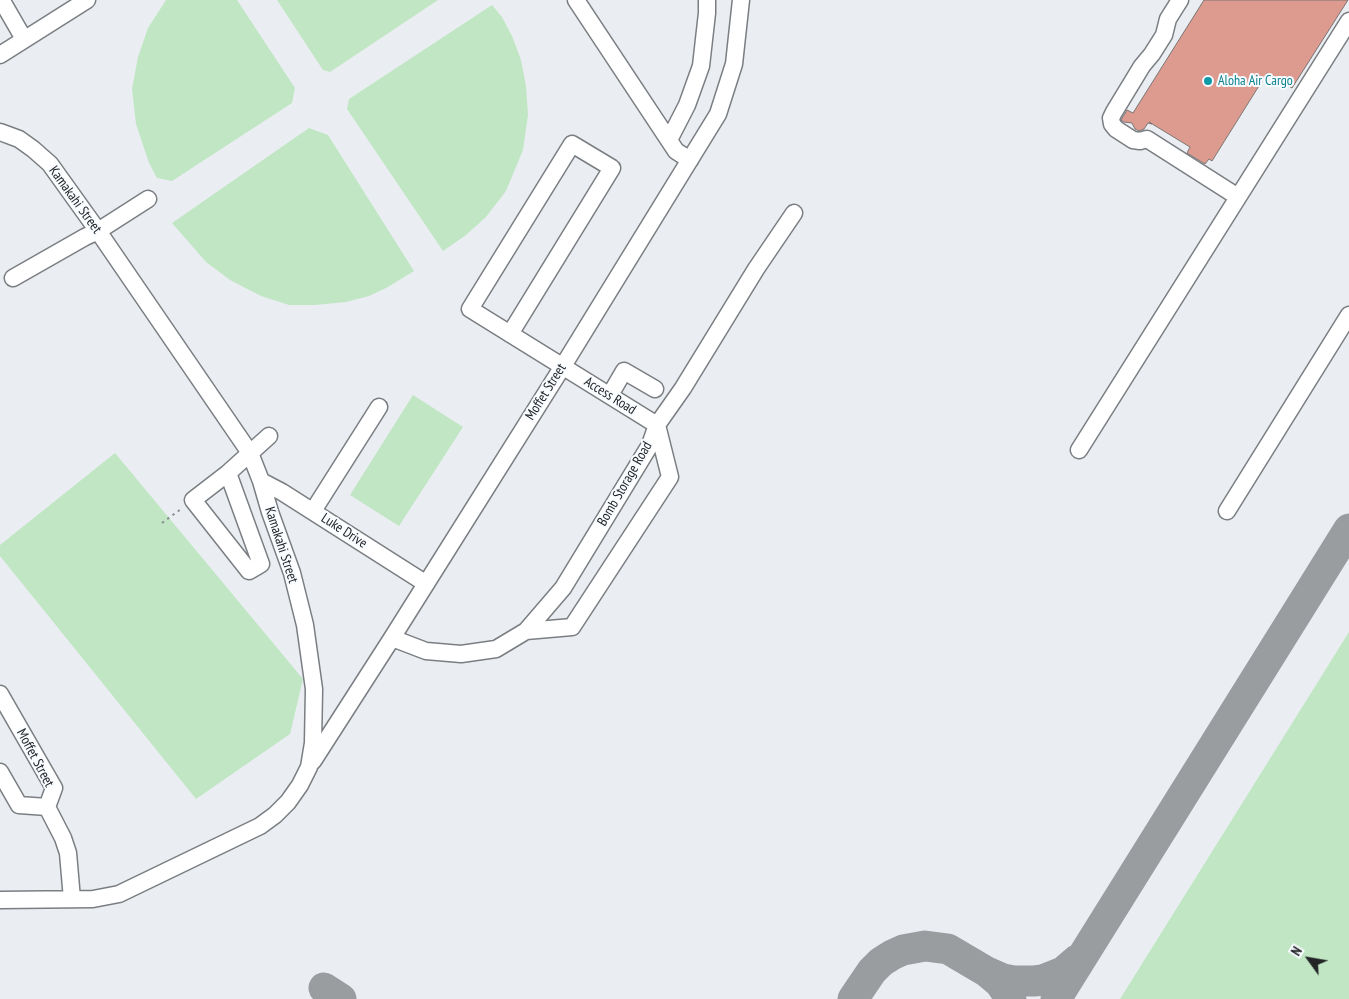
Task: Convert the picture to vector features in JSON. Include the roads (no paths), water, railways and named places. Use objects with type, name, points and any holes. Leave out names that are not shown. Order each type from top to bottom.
[{"type":"street","points":[[0,54],[87,0]]},
{"type":"street","points":[[576,0],[676,151],[690,160]]},
{"type":"street","points":[[669,140],[687,105],[701,66],[708,0]]},
{"type":"street","name":"Moffet Street","points":[[309,767],[563,366],[718,114],[734,64],[741,0]]},
{"type":"street","points":[[1180,0],[1168,19],[1164,35],[1142,66],[1114,112],[1111,118],[1112,124],[1116,129],[1133,140],[1147,139],[1238,197]]},
{"type":"street","points":[[2,1],[24,39]]},
{"type":"street","points":[[1079,450],[1349,21]]},
{"type":"street","name":"Kamakahi Street","points":[[0,132],[18,138],[50,164],[250,453],[292,573],[305,625],[314,689],[313,743],[309,767],[300,785],[288,802],[275,815],[260,826],[119,894],[93,899],[72,899]]},
{"type":"street","name":"Access Road","points":[[510,334],[612,168],[572,144],[470,309],[510,334],[610,395],[657,425]]},
{"type":"street","points":[[13,278],[85,237],[98,232],[148,199]]},
{"type":"street","name":"Bomb Storage Road","points":[[392,638],[426,651],[461,654],[496,649],[526,632],[563,588],[650,445],[657,425],[683,388],[756,270],[794,213]]},
{"type":"street","points":[[1226,511],[1349,315]]},
{"type":"street","points":[[610,395],[624,371],[655,389]]},
{"type":"street","points":[[313,511],[379,407]]},
{"type":"street","points":[[526,632],[572,627],[670,477],[657,425]]},
{"type":"street","points":[[228,473],[261,564],[249,571],[193,500],[228,473],[269,436]]},
{"type":"street","name":"Luke Drive","points":[[261,481],[313,511],[425,583]]},
{"type":"street","name":"Moffet Street","points":[[0,694],[54,788],[46,807],[63,838],[68,853],[72,899]]},
{"type":"street","points":[[0,772],[19,805],[46,807]]},
{"type":"street","points":[[0,900],[72,899]]},
{"type":"place","name":"Aloha Air Cargo","points":[[1208,81]]}]
